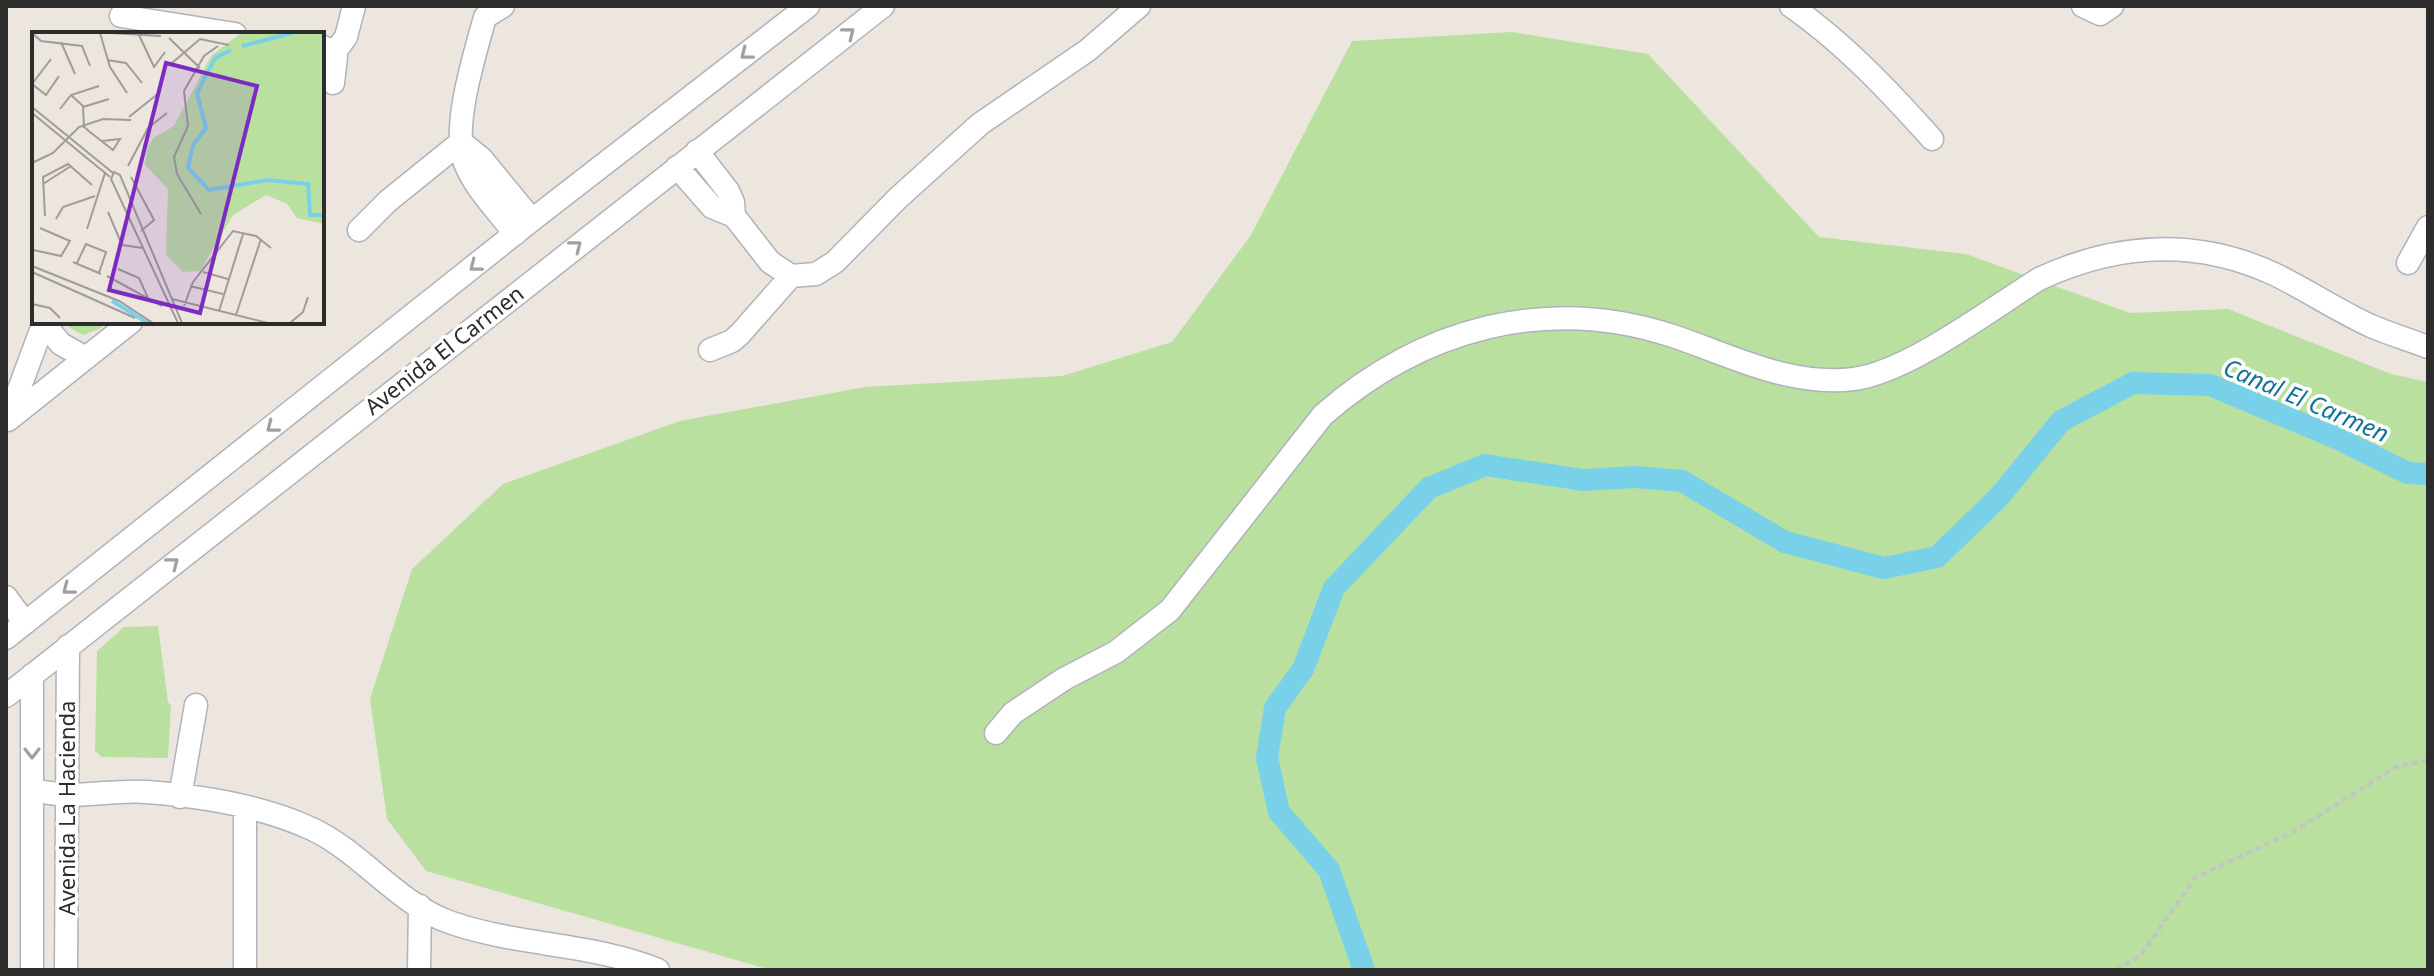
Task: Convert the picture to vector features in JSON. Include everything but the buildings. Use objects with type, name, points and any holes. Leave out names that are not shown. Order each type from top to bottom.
[{"type":"street","points":[[333,83],[337,62],[328,50],[346,37],[354,6]]},
{"type":"street","name":"Avenida El Carmen","points":[[12,631],[808,6]]},
{"type":"street","name":"Avenida El Carmen","points":[[6,696],[883,6]]},
{"type":"street","points":[[677,167],[712,207],[734,216],[764,256],[779,270],[791,276],[807,277],[835,262],[955,145],[1008,102],[1109,34],[1139,6]]},
{"type":"street","points":[[1791,6],[1830,36],[1891,92],[1932,139]]},
{"type":"street","points":[[2083,6],[2100,14],[2112,6]]},
{"type":"street","points":[[491,10],[466,96],[461,142],[469,170],[524,227]]},
{"type":"street","points":[[120,19],[220,32]]},
{"type":"street","points":[[359,230],[388,201],[461,142]]},
{"type":"street","points":[[697,151],[728,191],[734,216]]},
{"type":"street","points":[[2408,263],[2428,227]]},
{"type":"street","points":[[996,733],[1013,713],[1064,679],[1116,652],[1170,610],[1323,415],[1346,395],[1408,355],[1477,329],[1542,319],[1608,321],[1672,336],[1789,377],[1821,381],[1857,379],[1895,367],[2039,279],[2061,269],[2106,254],[2167,248],[2204,252],[2253,265],[2370,325],[2428,347]]},
{"type":"street","points":[[710,350],[732,341],[740,334],[791,276]]},
{"type":"street","points":[[7,422],[42,324]]},
{"type":"street","points":[[45,324],[61,344],[86,358]]},
{"type":"street","points":[[7,422],[128,324]]},
{"type":"street","points":[[6,597],[12,631]]},
{"type":"street","name":"Avenida La Hacienda","points":[[66,970],[68,646]]},
{"type":"street","name":"Avenida La Hacienda","points":[[32,675],[32,970]]},
{"type":"street","points":[[180,797],[196,705]]},
{"type":"street","points":[[32,791],[67,795],[145,792],[245,807],[291,820],[332,839],[420,906],[448,922],[587,961],[622,958],[658,970]]},
{"type":"street","points":[[245,807],[245,970]]},
{"type":"street","points":[[419,970],[420,906]]},
{"type":"path","points":[[2116,970],[2140,956],[2196,877],[2293,832],[2396,767],[2428,760]]},
{"type":"green space","points":[[1512,32],[1648,54],[1819,237],[1966,254],[2130,313],[2228,309],[2391,374],[2428,382],[2428,970],[771,970],[426,871],[387,819],[370,699],[412,569],[503,484],[680,421],[865,387],[1062,376],[1172,342],[1251,235],[1352,41]]},
{"type":"green space","points":[[68,324],[105,324],[83,335]]},
{"type":"green space","points":[[158,626],[171,706],[168,758],[102,757],[95,751],[97,651],[124,627]]},
{"type":"waterway","name":"Canal El Carmen","points":[[1364,970],[1329,870],[1279,812],[1267,758],[1275,708],[1303,669],[1334,588],[1429,488],[1485,465],[1583,480],[1636,477],[1682,481],[1785,542],[1884,568],[1937,557],[1999,497],[2061,421],[2133,383],[2210,385],[2334,437],[2408,473],[2428,474]]}]
